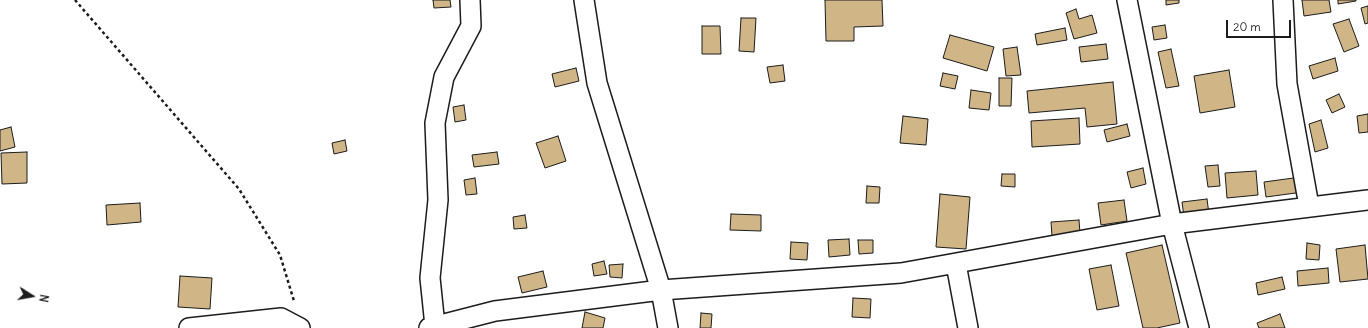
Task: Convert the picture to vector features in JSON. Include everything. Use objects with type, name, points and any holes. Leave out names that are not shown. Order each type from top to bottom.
[{"type":"street","points":[[470,0],[471,26],[444,77],[435,123],[438,200],[430,278],[432,327],[488,321],[661,290],[901,273],[1172,224],[1309,206],[1368,200]]},
{"type":"street","points":[[584,0],[597,83],[661,290],[668,328]]},
{"type":"street","points":[[1127,0],[1172,224],[1199,328]]},
{"type":"street","points":[[1283,0],[1287,84],[1309,206]]},
{"type":"street","points":[[956,264],[968,328]]},
{"type":"street","points":[[189,328],[281,318],[300,328]]},
{"type":"path","points":[[76,0],[239,190],[280,255],[296,306]]},
{"type":"building","points":[[433,0],[450,0],[451,7],[434,8]]},
{"type":"building","points":[[825,0],[882,0],[883,26],[854,27],[854,41],[826,41]]},
{"type":"building","points":[[1166,0],[1179,0],[1179,3],[1166,5]]},
{"type":"building","points":[[1302,0],[1329,0],[1331,12],[1304,16]]},
{"type":"building","points":[[1338,0],[1356,0],[1356,1],[1338,4]]},
{"type":"building","points":[[1368,6],[1368,23],[1365,24],[1361,8]]},
{"type":"building","points":[[1076,9],[1079,19],[1092,15],[1097,33],[1074,39],[1066,13]]},
{"type":"building","points":[[741,18],[756,18],[754,52],[739,51]]},
{"type":"building","points":[[1349,19],[1359,46],[1344,52],[1333,24]]},
{"type":"building","points":[[1165,25],[1167,38],[1154,40],[1152,27]]},
{"type":"building","points":[[702,26],[720,26],[721,54],[702,54]]},
{"type":"building","points":[[1065,28],[1067,40],[1037,45],[1035,34]]},
{"type":"building","points":[[950,35],[994,47],[987,71],[943,58]]},
{"type":"building","points":[[1106,44],[1108,59],[1081,62],[1079,47]]},
{"type":"building","points":[[1017,47],[1021,75],[1006,76],[1003,49]]},
{"type":"building","points":[[1171,49],[1179,86],[1166,88],[1158,52]]},
{"type":"building","points":[[1335,58],[1338,71],[1313,79],[1309,66]]},
{"type":"building","points":[[783,65],[785,81],[770,83],[767,67]]},
{"type":"building","points":[[576,68],[579,81],[555,87],[552,74]]},
{"type":"building","points":[[1229,70],[1235,107],[1200,113],[1194,76]]},
{"type":"building","points":[[943,73],[958,76],[955,89],[940,86]]},
{"type":"building","points":[[999,78],[1012,78],[1011,106],[999,106]]},
{"type":"building","points":[[1113,82],[1117,124],[1087,127],[1085,108],[1029,113],[1027,91]]},
{"type":"building","points":[[971,90],[991,93],[989,110],[969,108]]},
{"type":"building","points":[[1339,94],[1345,107],[1332,113],[1326,100]]},
{"type":"building","points":[[464,105],[466,120],[455,122],[453,107]]},
{"type":"building","points":[[1368,114],[1368,132],[1359,133],[1357,116]]},
{"type":"building","points":[[903,116],[928,119],[926,145],[900,143]]},
{"type":"building","points":[[1079,118],[1080,144],[1032,147],[1031,121]]},
{"type":"building","points":[[1321,120],[1328,148],[1315,152],[1309,124]]},
{"type":"building","points":[[1127,124],[1130,136],[1107,142],[1104,130]]},
{"type":"building","points":[[11,127],[15,147],[0,151],[0,130]]},
{"type":"building","points":[[558,136],[566,161],[545,168],[536,143]]},
{"type":"building","points":[[345,140],[347,151],[334,154],[332,143]]},
{"type":"building","points":[[27,152],[27,183],[2,184],[1,153]]},
{"type":"building","points":[[497,152],[499,164],[474,167],[472,155]]},
{"type":"building","points":[[1218,165],[1220,186],[1208,187],[1205,166]]},
{"type":"building","points":[[1143,168],[1146,184],[1131,188],[1127,172]]},
{"type":"building","points":[[1256,171],[1258,195],[1227,198],[1225,173]]},
{"type":"building","points":[[1002,174],[1015,174],[1015,187],[1001,186]]},
{"type":"building","points":[[1301,177],[1303,192],[1266,197],[1264,182]]},
{"type":"building","points":[[475,178],[477,194],[466,195],[464,180]]},
{"type":"building","points":[[867,186],[880,187],[879,203],[866,203]]},
{"type":"building","points":[[940,194],[970,197],[966,249],[936,247]]},
{"type":"building","points":[[1207,199],[1209,214],[1184,217],[1182,202]]},
{"type":"building","points":[[1124,200],[1127,221],[1101,225],[1098,203]]},
{"type":"building","points":[[140,203],[141,222],[107,225],[106,205]]},
{"type":"building","points":[[731,214],[761,215],[761,231],[730,230]]},
{"type":"building","points":[[525,215],[527,228],[514,229],[513,217]]},
{"type":"building","points":[[1079,220],[1080,233],[1052,236],[1051,222]]},
{"type":"building","points":[[849,239],[850,255],[829,257],[828,240]]},
{"type":"building","points":[[858,240],[873,240],[873,253],[859,254]]},
{"type":"building","points":[[791,242],[808,243],[807,260],[790,259]]},
{"type":"building","points":[[1307,243],[1320,245],[1319,260],[1306,259]]},
{"type":"building","points":[[1162,245],[1180,323],[1157,328],[1143,328],[1126,253]]},
{"type":"building","points":[[1365,245],[1368,279],[1340,282],[1336,249]]},
{"type":"building","points":[[604,261],[607,274],[594,276],[592,264]]},
{"type":"building","points":[[623,264],[622,278],[610,277],[609,265]]},
{"type":"building","points":[[1111,265],[1119,306],[1097,310],[1089,269]]},
{"type":"building","points":[[1328,268],[1329,283],[1298,286],[1297,271]]},
{"type":"building","points":[[543,271],[547,287],[522,293],[518,277]]},
{"type":"building","points":[[180,276],[212,278],[210,309],[178,307]]},
{"type":"building","points":[[1282,277],[1285,289],[1258,295],[1256,283]]},
{"type":"building","points":[[853,298],[871,299],[870,318],[852,317]]},
{"type":"building","points":[[585,312],[605,318],[603,328],[582,328]]},
{"type":"building","points":[[701,313],[712,314],[711,328],[700,328]]},
{"type":"building","points":[[1280,314],[1285,328],[1259,328],[1257,323]]}]
